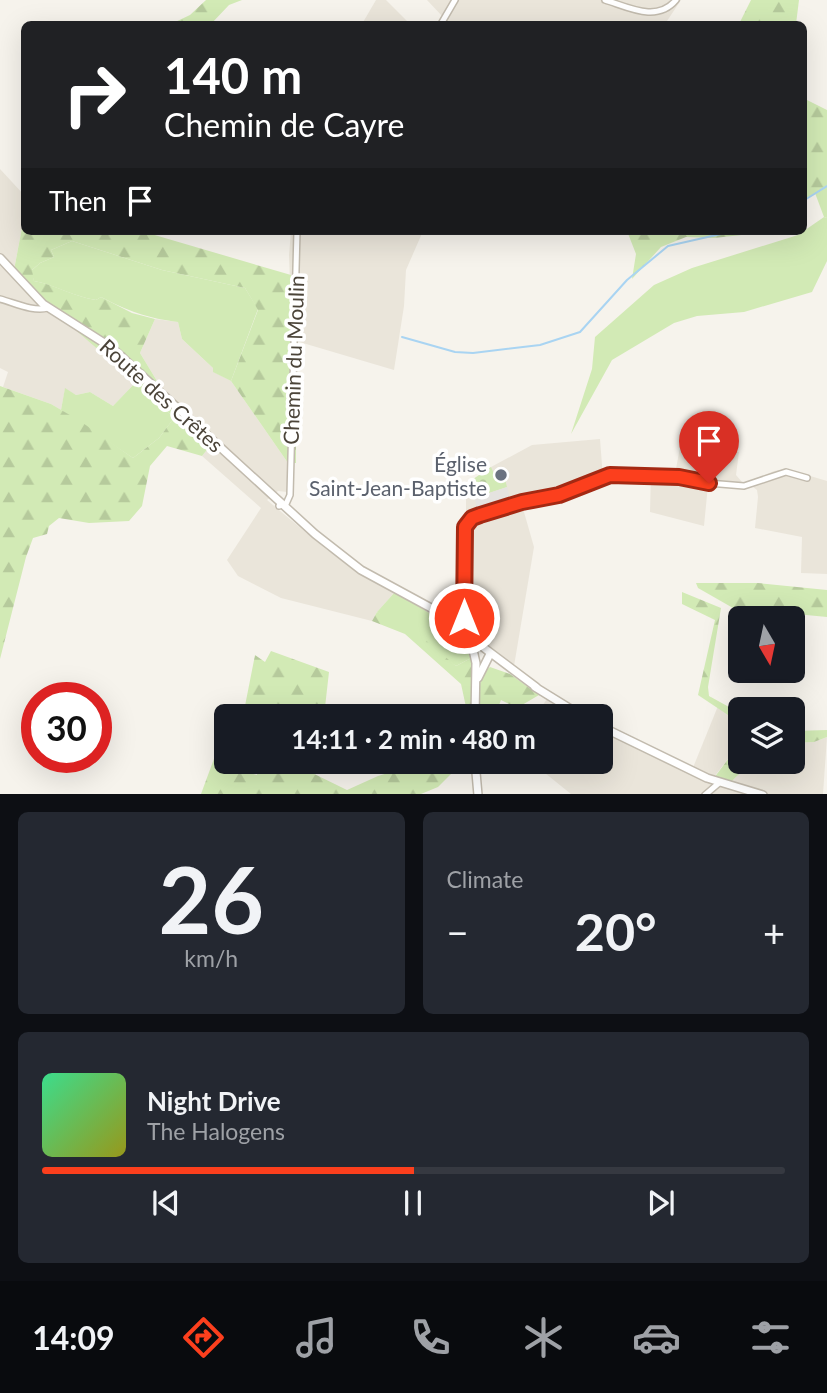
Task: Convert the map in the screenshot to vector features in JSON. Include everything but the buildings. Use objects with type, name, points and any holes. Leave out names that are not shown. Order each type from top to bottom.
[{"type":"street","points":[[443,21],[455,0]]},
{"type":"street","points":[[605,0],[653,13],[666,9],[676,0]]},
{"type":"street","name":"Chemin du Moulin","points":[[281,504],[290,495],[297,235]]},
{"type":"street","name":"Route des Crêtes","points":[[0,258],[48,308],[112,348],[300,521],[361,570],[431,608],[458,627],[498,664],[563,704]]},
{"type":"street","points":[[0,299],[30,307],[48,308]]},
{"type":"street","points":[[458,627],[464,618],[465,527],[470,520],[500,508],[559,495],[610,475],[679,477],[696,482],[744,486],[786,472],[807,478]]},
{"type":"street","name":"Route des Crêtes","points":[[458,627],[489,655],[536,687]]},
{"type":"street","points":[[471,641],[480,665]]},
{"type":"street","points":[[475,704],[480,665],[489,655]]},
{"type":"street","points":[[480,665],[498,664]]},
{"type":"street","points":[[613,732],[719,783],[763,794]]},
{"type":"street","points":[[476,774],[478,794]]},
{"type":"street","points":[[705,794],[719,783]]},
{"type":"shaded area","points":[[376,0],[386,0],[407,21],[364,21]]},
{"type":"shaded area","points":[[427,0],[681,0],[667,21],[440,21],[443,17]]},
{"type":"shaded area","points":[[0,169],[21,192],[21,233],[14,270],[38,297],[137,381],[113,406],[90,392],[76,395],[65,389],[61,410],[3,387],[8,372],[0,368]]},
{"type":"shaded area","points":[[291,235],[421,235],[406,270],[404,306],[394,370],[292,338]]},
{"type":"shaded area","points":[[155,319],[178,322],[182,339],[214,372],[231,381],[288,463],[287,492],[278,491],[267,500],[327,550],[395,592],[372,621],[281,598],[238,576],[227,560],[261,508],[202,456],[210,446],[177,414],[140,353]]},
{"type":"shaded area","points":[[682,437],[739,452],[736,475],[742,482],[787,469],[827,481],[827,574],[801,573],[802,537],[755,528],[758,497],[757,490],[753,487],[708,485],[704,526],[650,512],[651,473],[675,474]]},
{"type":"shaded area","points":[[600,439],[603,478],[564,497],[522,505],[534,547],[514,666],[486,645],[469,624],[466,492],[460,488],[491,467],[532,445]]},
{"type":"shaded area","points":[[507,487],[510,498],[477,510],[477,497]]},
{"type":"shaded area","points":[[547,699],[557,704],[543,704]]},
{"type":"shaded area","points":[[718,706],[728,714],[728,759],[714,777],[731,782],[739,774],[805,774],[805,742],[827,737],[823,794],[571,794],[546,774],[613,774],[613,731],[692,770]]},
{"type":"green space","points":[[206,0],[242,0],[229,5],[214,21],[177,21],[190,15]]},
{"type":"green space","points":[[751,0],[799,0],[796,21],[740,21]]},
{"type":"green space","points":[[807,100],[827,110],[827,218],[824,217],[815,193],[807,198]]},
{"type":"green space","points":[[824,217],[827,218],[827,261],[812,292],[744,312],[697,316],[674,323],[612,360],[571,434],[592,369],[595,337],[654,285],[692,268],[798,235],[807,235],[807,229]]},
{"type":"green space","points":[[21,233],[155,235],[291,275],[292,338],[296,341],[296,463],[288,463],[231,381],[258,310],[245,288],[162,270],[72,241],[51,250],[54,257],[32,270],[34,281],[96,300],[101,297],[132,313],[155,319],[140,353],[177,414],[210,446],[202,456],[167,446],[150,466],[142,506],[129,521],[89,523],[59,518],[49,526],[47,534],[33,538],[0,659],[0,386],[51,404],[133,458],[159,438],[176,415],[170,414],[71,326],[14,270]]},
{"type":"green space","points":[[629,235],[742,235],[686,237],[661,247],[632,279],[636,254]]},
{"type":"green space","points":[[72,241],[162,270],[245,288],[258,309],[231,381],[213,372],[213,368],[182,339],[178,322],[138,313],[101,297],[96,300],[34,281],[31,271],[40,263],[54,257],[51,250]]},
{"type":"green space","points":[[137,381],[170,414],[177,414],[159,438],[133,458],[61,410],[65,388],[76,395],[90,392],[113,406]]},
{"type":"green space","points":[[491,467],[496,478],[505,479],[507,487],[477,497],[460,488]]},
{"type":"green space","points":[[696,583],[758,583],[827,590],[827,617],[805,615],[805,606],[730,606],[698,588]]},
{"type":"green space","points":[[395,592],[452,627],[469,643],[473,657],[456,666],[377,612]]},
{"type":"green space","points":[[682,592],[721,608],[708,687],[709,696],[728,706],[728,715],[698,695],[715,620],[682,604]]},
{"type":"green space","points":[[377,612],[416,632],[456,666],[473,657],[478,689],[485,671],[490,667],[510,674],[539,695],[524,704],[509,704],[501,700],[500,704],[465,704],[461,684],[405,634],[372,621]]},
{"type":"green space","points":[[271,651],[329,672],[325,704],[245,704],[255,655],[265,662]]},
{"type":"green space","points":[[827,730],[827,737],[805,742],[805,731]]},
{"type":"green space","points":[[214,759],[214,774],[314,774],[347,790],[385,774],[451,774],[438,787],[421,794],[201,794]]},
{"type":"green space","points":[[728,759],[728,774],[739,774],[731,782],[714,778]]},
{"type":"waterway","points":[[807,198],[827,186]]},
{"type":"waterway","points":[[402,337],[455,352],[473,353],[540,345],[580,332],[627,280],[668,246],[716,235]]},
{"type":"place","name":"Église Saint-Jean-Baptiste","points":[[501,475]]},
{"type":"route","points":[[464,618],[465,527],[472,518],[522,502],[559,495],[610,475],[679,477],[709,483]]}]
